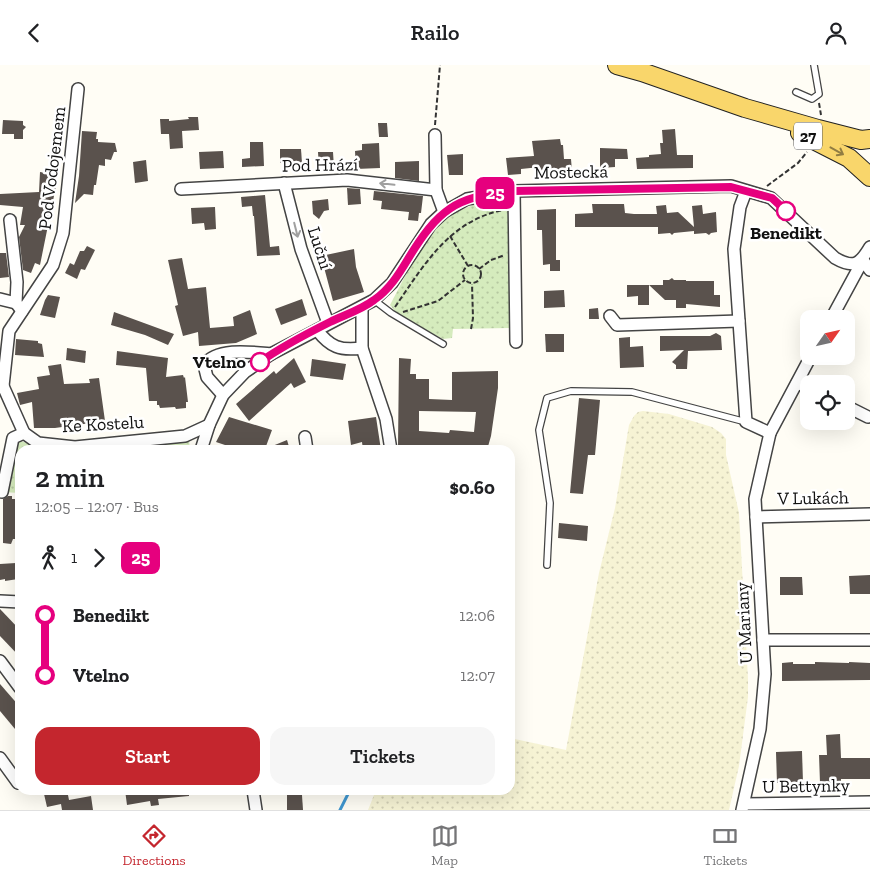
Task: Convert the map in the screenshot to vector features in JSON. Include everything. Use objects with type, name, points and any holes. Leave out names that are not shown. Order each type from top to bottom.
[{"type":"main road","name":"27","points":[[617,65],[847,138],[870,139]]},
{"type":"main road","name":"27","points":[[745,107],[835,149],[849,158],[868,175]]},
{"type":"main road","name":"27","points":[[868,175],[861,163],[860,152],[863,145],[870,139]]},
{"type":"street","name":"Pod Vodojemem","points":[[1,385],[9,331],[19,307],[52,265],[63,233],[78,89]]},
{"type":"street","points":[[435,135],[436,190],[444,212]]},
{"type":"street","name":"Pod Hrází","points":[[181,189],[347,180],[436,190]]},
{"type":"street","name":"Luční","points":[[284,183],[301,249],[328,323]]},
{"type":"street","name":"Mostecká","points":[[203,445],[209,425],[223,395],[245,372],[271,354],[374,300],[392,283],[431,224],[444,212],[467,199],[487,194],[514,191],[731,187],[772,198],[835,258],[844,263],[852,264],[863,260]]},
{"type":"street","points":[[514,191],[516,341]]},
{"type":"street","points":[[746,191],[740,207],[734,249],[746,422],[770,433]]},
{"type":"street","points":[[0,299],[19,307],[10,220]]},
{"type":"street","points":[[836,310],[870,247]]},
{"type":"street","points":[[863,260],[870,270]]},
{"type":"street","points":[[362,307],[362,348],[386,419],[390,445]]},
{"type":"street","points":[[610,316],[617,325],[739,321]]},
{"type":"street","points":[[316,329],[326,341],[341,349],[362,348]]},
{"type":"street","points":[[223,395],[207,377],[204,365],[207,361],[217,355],[248,352],[271,354]]},
{"type":"street","name":"U Mariany","points":[[743,807],[760,729],[765,674],[755,499],[770,433],[806,365]]},
{"type":"street","points":[[1,385],[24,433],[13,438],[2,492]]},
{"type":"street","points":[[855,410],[868,417]]},
{"type":"street","name":"Ke Kostelu","points":[[109,445],[185,436],[209,425]]},
{"type":"street","name":"Ke Kostelu","points":[[24,433],[38,443],[50,445]]},
{"type":"street","points":[[305,437],[307,445]]},
{"type":"street","name":"V Lukách","points":[[756,517],[870,514]]},
{"type":"street","points":[[0,601],[15,602]]},
{"type":"street","points":[[763,640],[870,640]]},
{"type":"street","points":[[0,661],[15,681]]},
{"type":"street","points":[[0,758],[15,779]]},
{"type":"street","points":[[254,795],[256,810]]},
{"type":"street","name":"U Bettynky","points":[[743,807],[870,802]]},
{"type":"lane","points":[[796,92],[812,99],[818,94],[814,65]]},
{"type":"lane","points":[[374,300],[391,313],[443,345]]},
{"type":"lane","points":[[547,565],[550,503],[539,430],[548,398],[571,391],[632,392],[746,422]]},
{"type":"path","points":[[435,135],[440,65]]},
{"type":"path","points":[[391,313],[426,263],[450,236],[465,224],[488,213],[505,209]]},
{"type":"path","points":[[450,236],[468,267]]},
{"type":"path","points":[[479,269],[491,260],[507,254]]},
{"type":"path","points":[[476,266],[481,273],[480,278],[472,283],[466,280],[464,271],[468,267],[476,266]]},
{"type":"path","points":[[391,313],[398,313],[438,301],[466,280]]},
{"type":"path","points":[[471,329],[473,318],[472,283]]},
{"type":"shaded area","points":[[638,412],[669,414],[712,427],[726,439],[726,455],[739,513],[748,679],[748,697],[739,766],[729,810],[368,810],[374,795],[515,795],[515,739],[566,750],[599,573],[615,508],[629,425]]},
{"type":"green space","points":[[510,195],[514,328],[453,329],[452,338],[443,339],[398,315],[390,305],[418,253],[439,225],[462,209]]},
{"type":"green space","points":[[13,438],[32,445],[15,445],[15,493],[2,492]]},
{"type":"green space","points":[[189,440],[190,445],[156,445]]},
{"type":"building","points":[[188,117],[198,117],[199,130],[182,131],[183,148],[170,149],[169,134],[161,134],[160,119],[169,119],[169,121],[189,119]]},
{"type":"building","points":[[3,120],[23,121],[23,125],[26,127],[23,130],[23,139],[14,139],[14,134],[2,134]]},
{"type":"building","points":[[378,123],[387,123],[388,137],[379,137]]},
{"type":"building","points":[[675,129],[677,155],[693,155],[693,168],[637,169],[636,158],[661,154],[660,143],[663,143],[662,130]]},
{"type":"building","points":[[82,131],[97,132],[96,139],[98,139],[98,142],[115,143],[117,152],[114,152],[111,160],[105,159],[105,166],[99,165],[93,195],[84,194],[75,203],[79,176]]},
{"type":"building","points":[[560,139],[561,145],[563,145],[564,159],[571,159],[572,171],[541,173],[540,167],[521,169],[521,174],[508,175],[506,158],[534,156],[532,141]]},
{"type":"building","points":[[250,142],[263,142],[264,166],[242,167],[242,159],[250,158]]},
{"type":"building","points":[[379,143],[380,168],[356,169],[355,151],[362,150],[362,144]]},
{"type":"building","points":[[52,147],[61,148],[59,158],[50,157]]},
{"type":"building","points":[[600,148],[627,149],[628,159],[615,159],[615,167],[600,168]]},
{"type":"building","points":[[280,149],[301,149],[302,163],[280,163]]},
{"type":"building","points":[[223,151],[224,168],[200,169],[199,152]]},
{"type":"building","points":[[318,152],[333,152],[334,169],[319,169]]},
{"type":"building","points":[[463,154],[463,175],[449,175],[447,155]]},
{"type":"building","points":[[146,160],[148,181],[135,183],[133,162]]},
{"type":"building","points":[[419,161],[419,181],[395,178],[395,162]]},
{"type":"building","points":[[40,172],[52,174],[50,185],[56,186],[40,265],[35,263],[31,273],[23,270],[19,237],[25,225],[20,225],[23,207],[0,205],[0,194],[39,192]]},
{"type":"building","points":[[347,188],[360,189],[361,204],[348,205]]},
{"type":"building","points":[[374,191],[423,196],[418,221],[408,220],[409,212],[381,209],[382,201],[373,200]]},
{"type":"building","points":[[265,195],[270,247],[279,246],[280,255],[257,256],[252,206],[242,207],[241,197]]},
{"type":"building","points":[[328,199],[329,210],[324,211],[319,219],[313,214],[312,201]]},
{"type":"building","points":[[592,204],[624,204],[625,213],[634,214],[657,214],[656,206],[666,205],[667,213],[678,212],[694,227],[692,206],[702,205],[703,214],[716,212],[717,232],[709,235],[706,233],[694,234],[694,231],[674,233],[672,235],[670,233],[658,234],[658,227],[575,227],[575,214],[593,213]]},
{"type":"building","points":[[215,207],[216,229],[205,230],[204,223],[192,224],[191,208]]},
{"type":"building","points":[[556,209],[556,260],[560,260],[560,271],[550,271],[550,264],[543,265],[542,230],[537,230],[537,210]]},
{"type":"building","points":[[87,246],[95,250],[85,270],[81,269],[77,279],[65,273],[70,263],[74,265],[80,251],[84,251]]},
{"type":"building","points":[[354,249],[356,267],[364,292],[333,301],[321,256]]},
{"type":"building","points":[[0,253],[6,253],[9,277],[0,278]]},
{"type":"building","points":[[182,258],[188,289],[206,287],[210,328],[234,326],[233,317],[250,310],[257,334],[236,343],[199,346],[198,332],[183,336],[175,306],[178,305],[168,260]]},
{"type":"building","points":[[672,278],[674,280],[686,281],[714,281],[714,295],[720,295],[720,307],[686,304],[686,308],[676,308],[676,300],[665,300],[649,285],[663,285],[663,280]]},
{"type":"building","points":[[627,285],[649,285],[649,305],[638,305],[638,296],[627,297]]},
{"type":"building","points":[[564,290],[565,307],[544,308],[544,291]]},
{"type":"building","points":[[48,295],[60,297],[55,318],[40,315]]},
{"type":"building","points":[[302,299],[307,315],[281,325],[275,309]]},
{"type":"building","points":[[598,308],[599,319],[589,319],[589,309]]},
{"type":"building","points":[[114,312],[174,334],[168,345],[145,335],[111,325]]},
{"type":"building","points":[[716,333],[721,336],[722,350],[688,351],[687,369],[676,369],[676,365],[672,362],[684,350],[660,351],[660,336],[710,336]]},
{"type":"building","points":[[545,334],[564,334],[564,352],[546,352]]},
{"type":"building","points":[[630,337],[630,347],[643,346],[644,367],[620,368],[619,338]]},
{"type":"building","points":[[16,339],[38,341],[38,343],[42,344],[44,357],[15,355]]},
{"type":"building","points":[[67,348],[86,351],[85,363],[66,360]]},
{"type":"building","points":[[117,351],[168,358],[166,377],[183,375],[185,377],[188,402],[186,402],[186,408],[160,408],[157,405],[157,401],[149,401],[146,368],[116,365]]},
{"type":"building","points":[[294,358],[306,382],[294,388],[291,383],[249,421],[236,404],[274,371],[276,374]]},
{"type":"building","points":[[399,358],[411,359],[410,374],[416,374],[416,379],[429,379],[429,399],[452,400],[452,372],[498,371],[498,388],[488,445],[398,445]],"holes":[[[419,411],[476,412],[474,432],[450,430],[449,433],[419,431]]]},
{"type":"building","points":[[312,359],[346,364],[343,380],[310,376]]},
{"type":"building","points":[[61,364],[64,384],[90,383],[89,379],[99,378],[105,421],[55,428],[34,428],[32,402],[20,405],[17,393],[39,389],[37,377],[50,375],[48,366]]},
{"type":"building","points":[[579,398],[600,400],[595,455],[588,455],[583,494],[570,493]]},
{"type":"building","points":[[229,417],[272,430],[266,445],[225,445],[216,442]]},
{"type":"building","points":[[376,417],[380,445],[362,445],[362,442],[351,445],[348,421]]},
{"type":"building","points":[[287,440],[288,445],[275,445]]},
{"type":"building","points":[[12,496],[12,499],[15,499],[15,539],[13,539],[11,544],[3,543],[3,499]]},
{"type":"building","points":[[559,523],[588,526],[587,541],[558,538]]},
{"type":"building","points":[[15,563],[15,579],[0,580],[0,564]]},
{"type":"building","points":[[870,575],[870,594],[850,594],[849,576]]},
{"type":"building","points":[[780,577],[802,577],[803,595],[780,595]]},
{"type":"building","points":[[0,609],[15,625],[15,652],[0,636]]},
{"type":"building","points":[[793,662],[793,664],[815,664],[815,662],[870,663],[870,680],[782,681],[782,663]]},
{"type":"building","points":[[0,684],[15,701],[15,729],[0,711]]},
{"type":"building","points":[[840,734],[841,758],[870,758],[870,779],[841,779],[841,783],[820,783],[819,755],[827,755],[826,735]]},
{"type":"building","points":[[802,751],[803,783],[777,783],[776,752]]},
{"type":"building","points":[[44,795],[68,795],[69,800],[91,796],[93,810],[62,810],[61,804],[47,807]]},
{"type":"building","points":[[126,795],[189,795],[158,799],[159,805],[151,806],[150,801],[127,805]]},
{"type":"building","points":[[287,795],[302,795],[303,810],[287,810]]},
{"type":"waterway","points":[[340,810],[348,795]]},
{"type":"bus line","name":"25","points":[[260,362],[328,323],[362,307],[383,293],[392,283],[431,224],[454,205],[467,199],[507,191],[731,187],[772,198],[786,211]]},
{"type":"place","name":"Benedikt","points":[[786,211]]},
{"type":"place","name":"Vtelno","points":[[260,362]]}]
